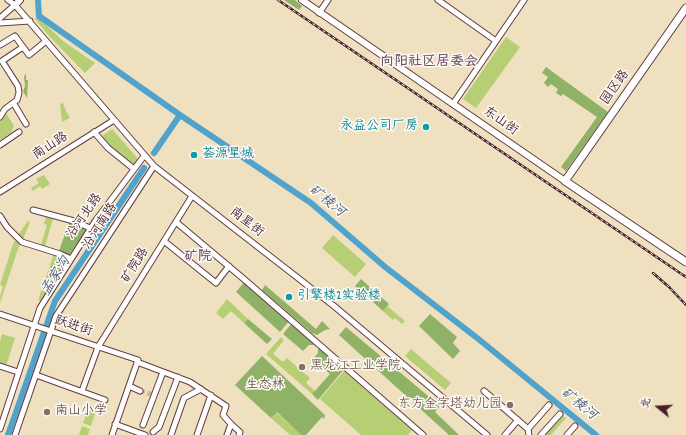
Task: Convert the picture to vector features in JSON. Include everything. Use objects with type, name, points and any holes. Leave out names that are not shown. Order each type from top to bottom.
[{"type":"highway","name":"园区路","points":[[566,181],[686,8]]},
{"type":"highway","name":"东山街","points":[[566,181],[686,262]]},
{"type":"main road","name":"东山街","points":[[302,0],[566,181]]},
{"type":"street","name":"南星街","points":[[8,0],[18,2],[30,21],[46,41],[154,166],[334,306],[487,435]]},
{"type":"street","points":[[319,13],[328,0]]},
{"type":"street","points":[[438,0],[496,41]]},
{"type":"street","points":[[453,104],[524,0]]},
{"type":"street","points":[[0,18],[18,2]]},
{"type":"street","points":[[0,22],[30,21]]},
{"type":"street","points":[[0,45],[14,36],[29,55],[46,41]]},
{"type":"street","points":[[0,117],[5,109],[14,104],[19,93],[18,86],[2,61],[23,47]]},
{"type":"street","points":[[14,104],[26,124]]},
{"type":"street","name":"南山路","points":[[0,191],[114,120]]},
{"type":"street","points":[[0,145],[20,132]]},
{"type":"street","points":[[94,132],[108,148],[134,169]]},
{"type":"street","name":"沿河北路","points":[[0,429],[3,411],[41,305],[90,228],[144,156]]},
{"type":"street","name":"沿河南路","points":[[17,435],[50,330],[61,306],[154,166]]},
{"type":"street","name":"矿院路","points":[[82,391],[98,347],[192,196]]},
{"type":"street","points":[[34,210],[74,221],[90,228]]},
{"type":"street","points":[[0,216],[7,227],[22,242],[71,259]]},
{"type":"street","points":[[176,222],[229,266],[423,435]]},
{"type":"street","points":[[164,242],[216,283],[229,266]]},
{"type":"street","name":"跃进街","points":[[0,314],[138,361],[178,377],[211,395],[226,406],[223,415],[231,424]]},
{"type":"street","points":[[112,435],[138,361]]},
{"type":"street","points":[[0,366],[18,372]]},
{"type":"street","points":[[143,425],[163,372]]},
{"type":"street","points":[[36,375],[105,400]]},
{"type":"street","points":[[153,432],[159,427],[178,377]]},
{"type":"street","points":[[129,386],[140,391]]},
{"type":"street","points":[[171,435],[184,398],[201,389]]},
{"type":"street","points":[[484,391],[528,429],[530,435]]},
{"type":"street","points":[[197,435],[211,395]]},
{"type":"street","points":[[528,429],[549,405]]},
{"type":"street","points":[[541,435],[560,414]]},
{"type":"street","points":[[505,435],[518,420]]},
{"type":"street","points":[[116,424],[144,435]]},
{"type":"street","points":[[227,435],[231,424],[240,432],[239,435]]},
{"type":"street","points":[[567,435],[575,426]]},
{"type":"green space","points":[[284,0],[295,0],[302,6],[299,10]]},
{"type":"green space","points":[[37,16],[63,41],[95,63],[85,73],[49,36],[35,19]]},
{"type":"green space","points":[[506,37],[520,47],[476,108],[463,99]]},
{"type":"green space","points":[[546,67],[608,112],[566,171],[561,167],[597,117],[563,94],[561,96],[556,93],[558,89],[551,84],[548,87],[544,83],[548,77],[542,73]]},
{"type":"green space","points":[[26,74],[26,80],[28,80],[27,98],[23,91],[25,86],[24,76]]},
{"type":"green space","points":[[63,103],[70,118],[62,122],[60,104]]},
{"type":"green space","points":[[5,111],[14,126],[11,133],[0,140],[0,122]]},
{"type":"green space","points":[[112,129],[139,160],[133,168],[99,138]]},
{"type":"green space","points":[[44,175],[50,184],[42,189],[40,186],[33,191],[31,188],[39,183],[36,179]]},
{"type":"green space","points":[[46,217],[53,219],[45,246],[41,245],[47,225],[44,224]]},
{"type":"green space","points":[[28,221],[30,222],[23,239],[18,235]]},
{"type":"green space","points":[[69,223],[79,225],[86,231],[69,255],[59,251]]},
{"type":"green space","points":[[333,235],[366,264],[355,277],[322,248]]},
{"type":"green space","points":[[14,241],[20,243],[0,303],[3,286],[0,285]]},
{"type":"green space","points":[[54,254],[66,259],[42,301],[38,300]]},
{"type":"green space","points":[[361,279],[389,304],[383,311],[355,286]]},
{"type":"green space","points":[[245,281],[290,320],[280,332],[236,292]]},
{"type":"green space","points":[[265,285],[316,329],[322,321],[330,329],[317,335],[312,333],[262,290]]},
{"type":"green space","points":[[227,299],[248,319],[244,323],[231,311],[223,319],[216,313]]},
{"type":"green space","points":[[387,306],[405,321],[402,324],[395,318],[393,320],[383,311]]},
{"type":"green space","points":[[430,314],[457,337],[453,343],[460,351],[453,359],[419,326]]},
{"type":"green space","points":[[248,319],[272,339],[267,344],[244,323]]},
{"type":"green space","points":[[292,323],[316,343],[314,345],[309,345],[303,351],[283,334]]},
{"type":"green space","points":[[346,327],[440,406],[435,412],[459,435],[449,435],[339,335]]},
{"type":"green space","points":[[2,334],[15,338],[6,366],[0,364],[0,341]]},
{"type":"green space","points":[[281,337],[284,340],[273,354],[283,362],[287,358],[310,378],[306,383],[315,391],[312,394],[266,354]]},
{"type":"green space","points":[[320,347],[345,368],[318,400],[312,394],[330,374],[313,359],[318,353],[318,348]]},
{"type":"green space","points":[[411,349],[451,383],[445,390],[405,356]]},
{"type":"green space","name":"生态林","points":[[262,356],[325,415],[324,419],[322,417],[306,435],[301,435],[277,412],[271,418],[235,385]]},
{"type":"green space","points":[[344,371],[412,430],[408,435],[361,435],[320,399]]},
{"type":"green space","points":[[89,408],[96,411],[91,426],[83,423]]},
{"type":"green space","points":[[276,412],[301,435],[290,435],[271,418]]},
{"type":"green space","points":[[561,414],[566,418],[551,435],[543,435]]},
{"type":"green space","points":[[82,426],[90,429],[88,435],[79,435]]},
{"type":"waterway","name":"矿棱河","points":[[38,0],[39,16],[180,115],[311,203],[384,266],[476,337],[596,435]]},
{"type":"waterway","name":"孟家沟","points":[[154,153],[180,115]]},
{"type":"waterway","name":"孟家沟","points":[[8,435],[55,301],[144,168]]},
{"type":"tunnel","points":[[140,391],[154,395]]},
{"type":"railway","points":[[278,0],[686,277]]},
{"type":"railway","points":[[653,273],[686,305]]},
{"type":"place","name":"永益公司厂房","points":[[426,127]]},
{"type":"place","name":"荟源星城","points":[[194,155]]},
{"type":"place","name":"引擎楼2实验楼","points":[[289,297]]},
{"type":"place","name":"黑龙江工业学院","points":[[302,367]]},
{"type":"place","name":"东方金字塔幼儿园","points":[[510,405]]},
{"type":"place","name":"南山小学","points":[[47,412]]},
{"type":"district","name":"向阳社区居委会","points":[[429,63]]},
{"type":"district","name":"矿院","points":[[198,258]]}]
